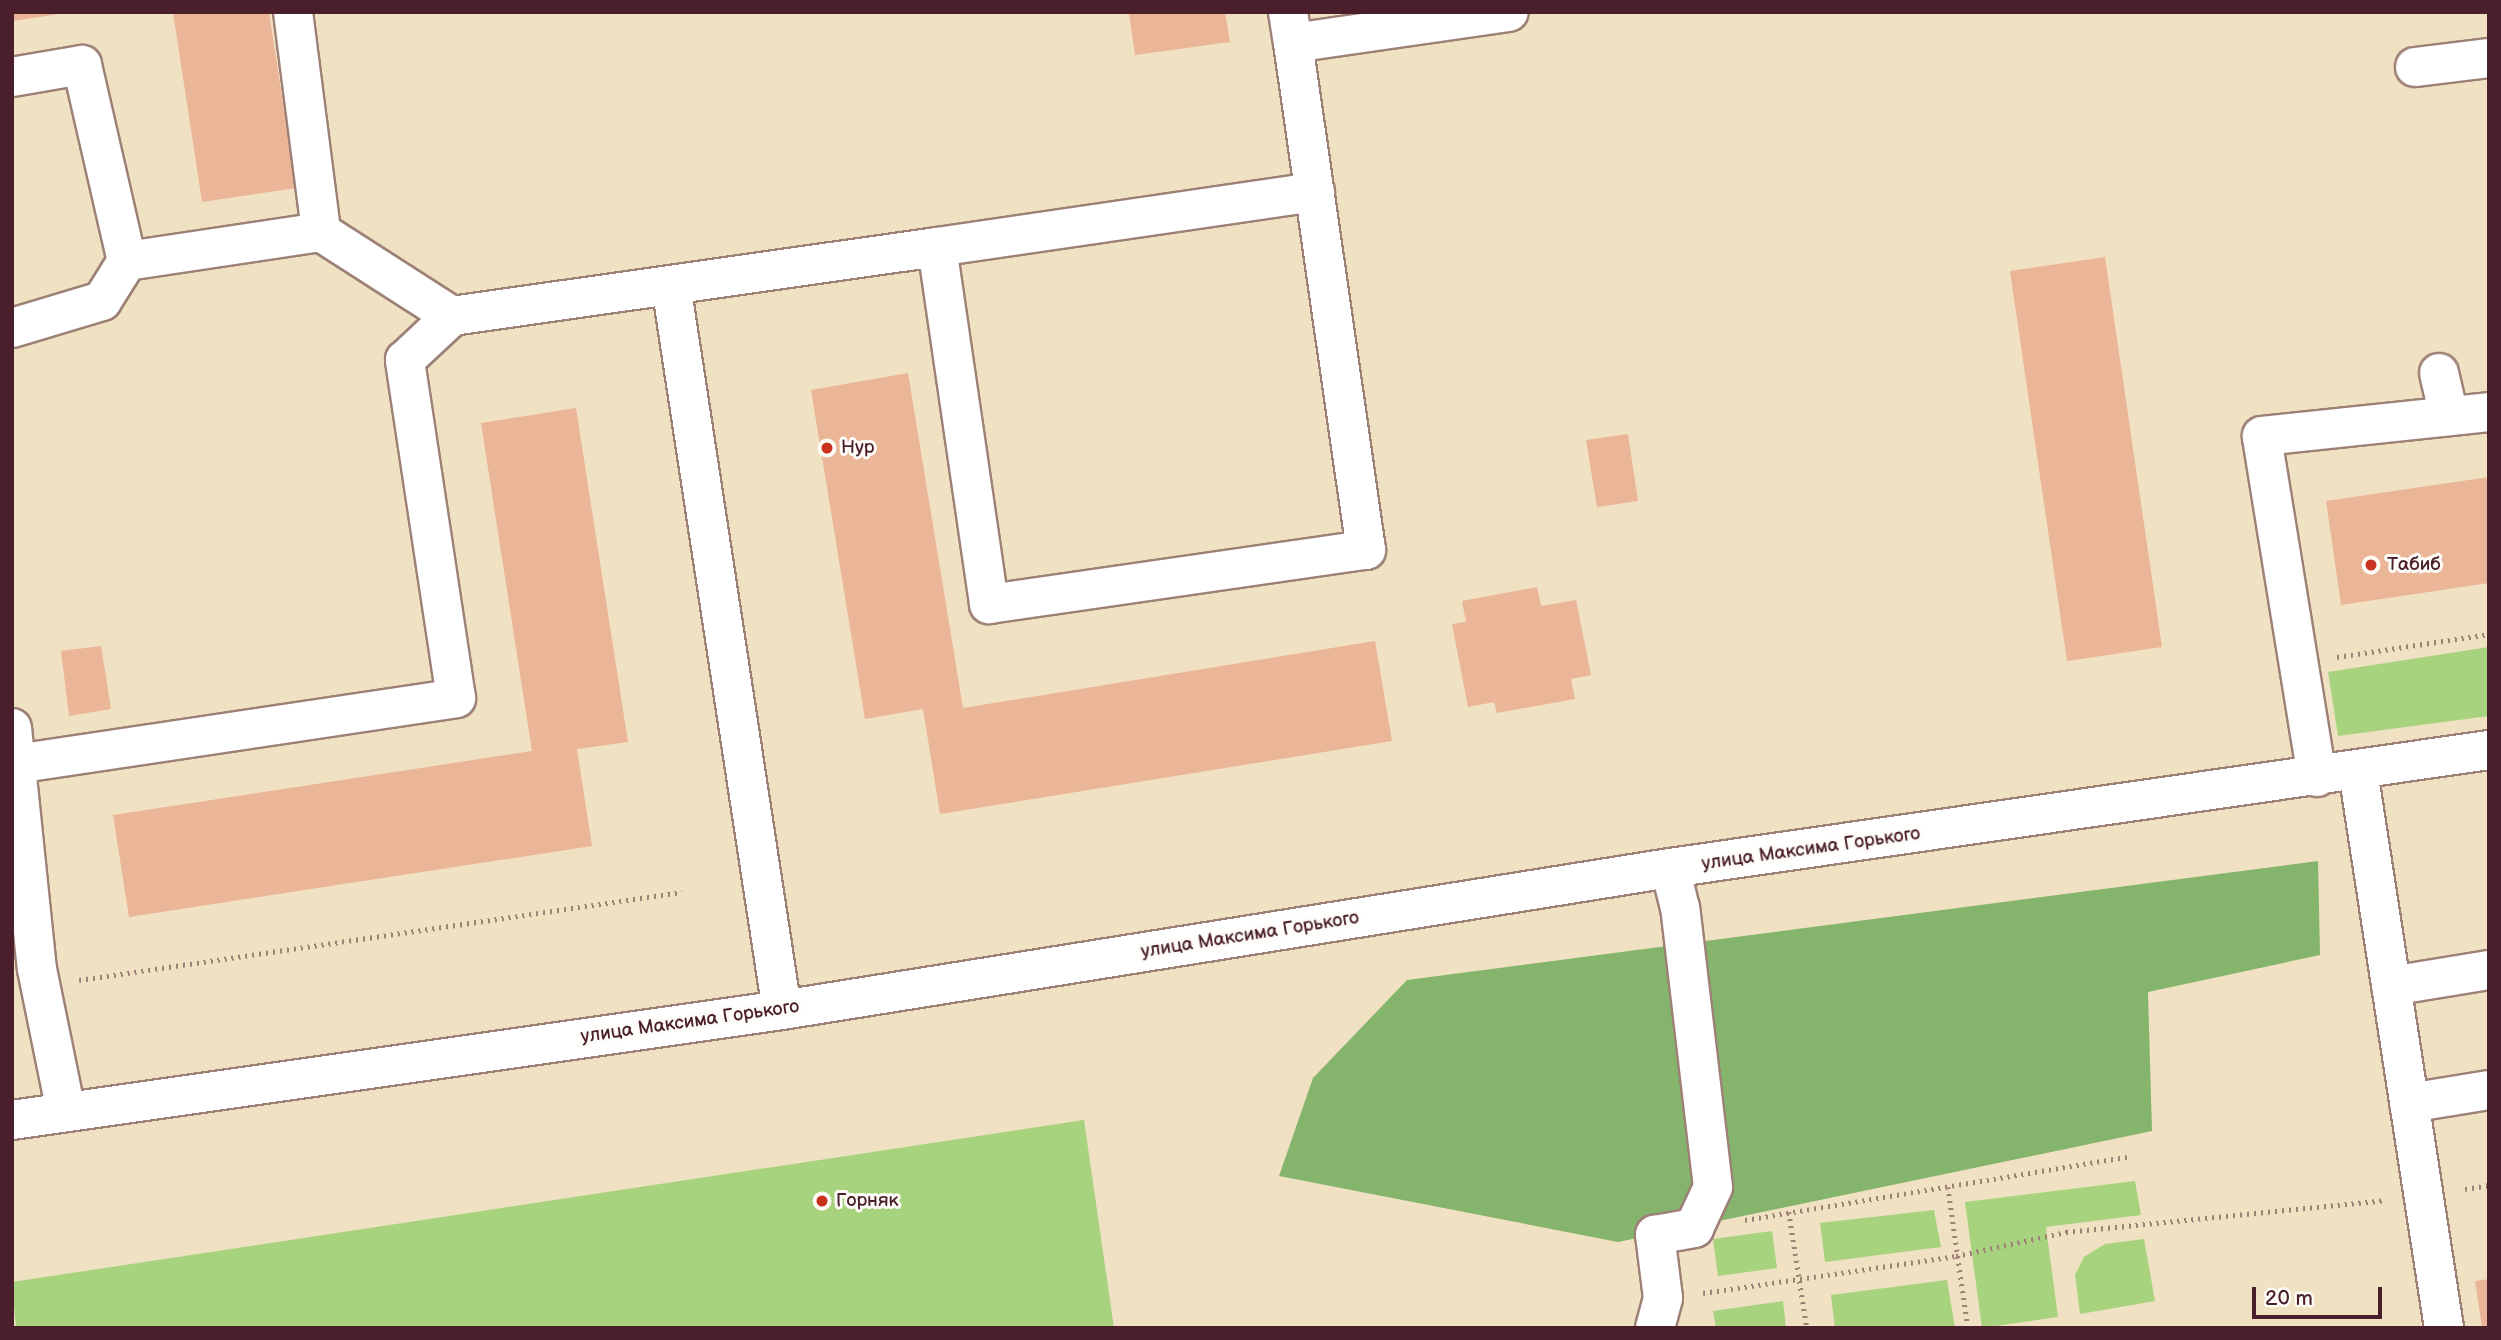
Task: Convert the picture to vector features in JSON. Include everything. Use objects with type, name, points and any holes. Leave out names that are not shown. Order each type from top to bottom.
[{"type":"main road","points":[[293,12],[321,232]]},
{"type":"main road","points":[[937,247],[989,604],[1366,550],[1290,28],[1509,12]]},
{"type":"main road","points":[[2414,67],[2489,58]]},
{"type":"main road","points":[[12,77],[82,65],[127,261],[102,301],[12,328]]},
{"type":"main road","points":[[66,1112],[39,975],[14,746],[456,698],[405,360],[452,316],[1315,192]]},
{"type":"main road","points":[[127,261],[321,232],[452,316]]},
{"type":"main road","points":[[671,285],[782,1010]]},
{"type":"main road","points":[[2439,373],[2449,415]]},
{"type":"main road","points":[[2317,777],[2262,436],[2489,412]]},
{"type":"main road","name":"улица Максима Горького","points":[[12,1120],[782,1010],[1670,868],[2317,777],[2489,750]]},
{"type":"main road","points":[[2358,771],[2444,1328]]},
{"type":"main road","points":[[1659,1313],[1655,1235],[1693,1228],[1713,1187],[1680,908],[1670,868]]},
{"type":"main road","points":[[2391,986],[2489,970]]},
{"type":"main road","points":[[2409,1103],[2489,1090]]},
{"type":"path","points":[[2299,663],[2489,634]]},
{"type":"path","points":[[39,975],[682,892]]},
{"type":"path","points":[[1693,1228],[2127,1157]]},
{"type":"path","points":[[1659,1313],[1799,1280],[1956,1256],[2066,1233],[2423,1196],[2489,1185]]},
{"type":"path","points":[[1948,1187],[1968,1328]]},
{"type":"path","points":[[1789,1212],[1807,1328]]},
{"type":"green space","points":[[2489,647],[2489,716],[2338,736],[2328,672]]},
{"type":"green space","points":[[2318,861],[2320,955],[2148,992],[2152,1131],[1618,1242],[1279,1176],[1313,1078],[1407,980]]},
{"type":"green space","name":"Горняк","points":[[1084,1120],[1114,1328],[16,1328],[12,1282]]},
{"type":"green space","points":[[2135,1181],[2141,1215],[2046,1227],[2058,1317],[1982,1328],[1965,1202]]},
{"type":"green space","points":[[1934,1210],[1941,1247],[1825,1262],[1820,1223]]},
{"type":"green space","points":[[1772,1231],[1777,1268],[1718,1276],[1713,1239]]},
{"type":"green space","points":[[2144,1239],[2155,1301],[2080,1314],[2075,1275],[2084,1257],[2105,1244]]},
{"type":"green space","points":[[1947,1280],[1955,1328],[1835,1328],[1831,1295]]},
{"type":"green space","points":[[1783,1301],[1786,1328],[1716,1328],[1713,1311]]},
{"type":"building","points":[[12,12],[60,12],[60,14],[12,21]]},
{"type":"building","points":[[173,12],[269,12],[296,188],[202,202]]},
{"type":"building","points":[[1129,12],[1225,12],[1230,42],[1135,55]]},
{"type":"building","points":[[2105,257],[2162,647],[2067,661],[2010,271]]},
{"type":"building","points":[[908,373],[963,708],[1375,641],[1392,741],[940,814],[923,709],[865,719],[811,390]]},
{"type":"building","points":[[576,408],[628,742],[577,749],[592,846],[129,917],[113,815],[532,751],[481,423]]},
{"type":"building","points":[[1628,434],[1638,501],[1597,507],[1586,440]]},
{"type":"building","points":[[2489,477],[2489,583],[2341,605],[2326,501]]},
{"type":"building","points":[[1537,587],[1541,606],[1576,600],[1591,675],[1571,679],[1575,699],[1497,713],[1494,702],[1468,707],[1452,624],[1466,622],[1462,601]]},
{"type":"building","points":[[101,646],[111,709],[69,716],[61,651]]},
{"type":"building","points":[[2489,1279],[2489,1328],[2482,1328],[2475,1281]]},
{"type":"place","name":"Нур","points":[[827,448]]},
{"type":"place","name":"Табиб","points":[[2371,565]]},
{"type":"place","name":"Горняк","points":[[822,1201]]}]
